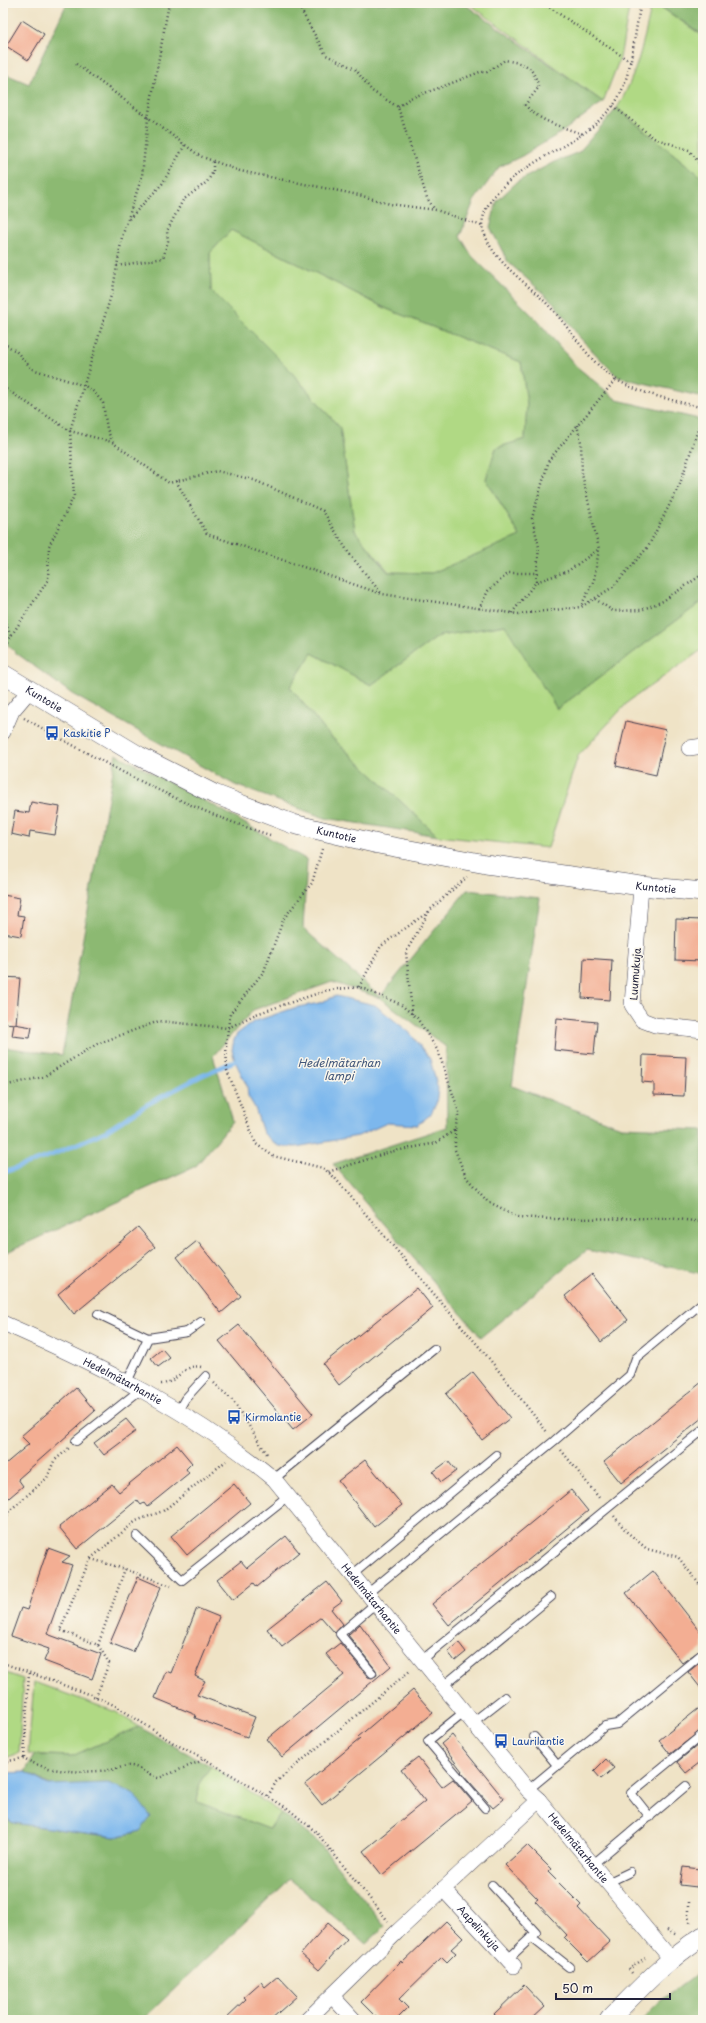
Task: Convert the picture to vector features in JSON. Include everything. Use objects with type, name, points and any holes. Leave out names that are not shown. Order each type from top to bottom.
[{"type":"street","name":"Kuntotie","points":[[3,674],[139,756],[214,794],[293,824],[378,844],[486,864],[641,886],[703,892]]},
{"type":"street","points":[[3,732],[12,711],[29,691]]},
{"type":"street","name":"Luumukuja","points":[[641,886],[632,1005],[642,1020],[655,1025],[703,1030]]},
{"type":"street","name":"Hedelmätarhantie","points":[[3,1323],[65,1350],[127,1382],[178,1411],[238,1450],[274,1479],[528,1790],[539,1800],[671,1959]]},
{"type":"street","points":[[306,2020],[539,1800]]},
{"type":"street","name":"Aapelinkuja","points":[[443,1889],[511,1963]]},
{"type":"street","points":[[609,2020],[642,1985],[671,1959],[703,1936]]},
{"type":"street","points":[[332,1996],[354,2020]]},
{"type":"lane","points":[[372,1673],[340,1634],[372,1598],[630,1375],[636,1358],[703,1302]]},
{"type":"lane","points":[[98,1314],[148,1338],[187,1332],[201,1322]]},
{"type":"lane","points":[[127,1382],[148,1338]]},
{"type":"lane","points":[[274,1479],[434,1349]]},
{"type":"lane","points":[[178,1411],[185,1399],[206,1376]]},
{"type":"lane","points":[[76,1441],[140,1390]]},
{"type":"lane","points":[[422,1660],[703,1430]]},
{"type":"lane","points":[[352,1575],[496,1455]]},
{"type":"lane","points":[[137,1536],[182,1580],[288,1496]]},
{"type":"lane","points":[[443,1686],[551,1597]]},
{"type":"lane","points":[[528,1790],[604,1726],[617,1724],[703,1653]]},
{"type":"lane","points":[[485,1808],[428,1741],[505,1697]]},
{"type":"lane","points":[[650,1817],[631,1792],[703,1734]]},
{"type":"lane","points":[[534,1737],[557,1765]]},
{"type":"lane","points":[[592,1865],[686,1786]]},
{"type":"lane","points":[[607,1883],[630,1872]]},
{"type":"lane","points":[[492,1885],[536,1933],[511,1963]]},
{"type":"lane","points":[[531,1938],[569,1967]]},
{"type":"path","points":[[3,653],[11,636],[48,580],[49,546],[74,496],[70,431],[85,386],[113,289],[122,237],[142,176],[148,118],[169,3]]},
{"type":"path","points":[[297,3],[326,55],[355,69],[372,91],[398,107],[427,198],[436,210]]},
{"type":"path","points":[[543,3],[631,62]]},
{"type":"path","points":[[641,3],[631,62],[624,84],[613,106],[583,134],[513,178],[497,192],[484,212],[482,226],[490,245],[504,263],[550,307],[599,365],[616,379],[634,388],[703,408]]},
{"type":"path","points":[[398,107],[410,98],[427,93],[480,72],[487,72],[505,60],[524,64],[533,70],[539,87],[525,105],[531,112],[553,124],[583,134]]},
{"type":"path","points":[[76,64],[200,156],[240,171],[359,195],[390,204],[436,210],[482,226]]},
{"type":"path","points":[[613,106],[654,138],[689,150],[703,168]]},
{"type":"path","points":[[127,221],[162,184],[185,145]]},
{"type":"path","points":[[117,266],[163,258],[168,241],[167,231],[183,200],[207,182],[213,172],[213,161]]},
{"type":"path","points":[[3,343],[16,351],[32,369],[85,386],[94,392],[103,403],[106,430],[112,442]]},
{"type":"path","points":[[536,582],[539,547],[532,518],[535,502],[548,460],[616,379]]},
{"type":"path","points":[[3,387],[70,431],[112,442],[169,483],[216,471],[254,480],[322,511],[348,552],[382,594]]},
{"type":"path","points":[[176,481],[207,534],[382,594],[518,614],[581,607],[613,587],[648,547],[680,484],[703,414]]},
{"type":"path","points":[[577,425],[581,442],[582,474],[599,549],[594,580],[581,607]]},
{"type":"path","points":[[511,613],[536,582],[568,571],[599,549]]},
{"type":"path","points":[[479,609],[488,591],[509,573],[537,573]]},
{"type":"path","points":[[595,599],[613,611],[641,610],[664,601],[703,574]]},
{"type":"path","points":[[3,616],[11,636]]},
{"type":"path","points":[[322,849],[312,883],[284,918],[264,971],[230,1014],[226,1054],[227,1070],[256,1144],[273,1156],[323,1168],[334,1177],[487,1356],[627,1532],[647,1549],[678,1557],[703,1589]]},
{"type":"path","points":[[359,987],[381,946],[430,910],[469,876]]},
{"type":"path","points":[[412,1014],[406,952],[430,910]]},
{"type":"path","points":[[3,1086],[43,1077],[97,1044],[159,1021],[228,1028],[256,1014],[328,990],[359,987],[400,1004],[417,1018],[438,1051],[459,1112],[455,1130],[455,1150],[466,1177],[487,1201],[519,1217],[550,1219],[668,1218],[703,1222]]},
{"type":"path","points":[[328,1172],[390,1152],[436,1143],[455,1130]]},
{"type":"path","points":[[3,1535],[8,1512],[47,1478],[54,1461],[76,1441]]},
{"type":"path","points":[[96,1697],[109,1663],[98,1645],[60,1630],[90,1559],[136,1521],[163,1511],[238,1450]]},
{"type":"path","points":[[90,1559],[125,1569],[172,1586]]},
{"type":"path","points":[[98,1645],[125,1569]]},
{"type":"path","points":[[268,1796],[276,1782],[422,1660]]},
{"type":"path","points":[[3,1663],[96,1697],[116,1706],[175,1744],[203,1758],[268,1796],[300,1818],[316,1832],[398,1932]]},
{"type":"path","points":[[24,1758],[29,1673]]},
{"type":"path","points":[[3,1762],[24,1758],[46,1767],[62,1770],[102,1771],[131,1766],[159,1778],[201,1761],[203,1758]]},
{"type":"green space","points":[[67,3],[463,3],[603,102],[562,132],[522,156],[499,167],[474,201],[460,236],[472,256],[537,320],[576,366],[617,400],[703,420],[703,601],[557,709],[505,625],[439,636],[371,685],[312,653],[290,687],[327,733],[438,836],[325,818],[235,785],[72,694],[15,652],[3,640],[3,73],[29,84]],"holes":[[[231,230],[387,309],[521,362],[527,403],[525,439],[496,448],[486,479],[520,536],[432,573],[388,572],[355,531],[340,428],[287,367],[211,291],[210,253]]]},
{"type":"green space","points":[[468,3],[630,3],[620,58],[603,102]]},
{"type":"green space","points":[[652,3],[655,3],[703,36],[703,178],[617,108],[635,70],[643,44]]},
{"type":"green space","points":[[655,3],[703,3],[703,35]]},
{"type":"green space","points":[[617,108],[703,178],[703,397],[618,377],[580,338],[554,303],[508,262],[490,227],[497,201],[517,182],[554,162],[579,152]]},
{"type":"green space","points":[[231,230],[387,309],[521,362],[527,403],[525,439],[496,448],[486,479],[520,536],[432,573],[389,572],[355,531],[340,428],[287,367],[211,291],[210,253]]},
{"type":"green space","points":[[703,601],[703,649],[629,701],[578,756],[548,848],[438,836],[327,733],[290,687],[312,653],[371,685],[439,636],[506,625],[557,709]]},
{"type":"green space","points":[[116,754],[222,810],[307,860],[303,928],[380,997],[467,890],[540,898],[512,1086],[621,1127],[703,1130],[703,1277],[699,1273],[587,1250],[481,1337],[333,1164],[447,1127],[446,1047],[380,998],[332,982],[253,1010],[213,1056],[233,1121],[196,1166],[7,1252],[3,1256],[3,1047],[62,1055]]},
{"type":"green space","points":[[3,1672],[23,1679],[19,1753],[3,1759]]},
{"type":"green space","points":[[34,1682],[116,1712],[139,1727],[72,1756],[28,1754]]},
{"type":"green space","points":[[139,1727],[211,1766],[200,1782],[197,1802],[269,1829],[281,1813],[319,1843],[385,1926],[366,1944],[290,1879],[142,2020],[3,2020],[3,1816],[13,1823],[115,1837],[140,1831],[25,1772],[34,1755],[72,1756]]},
{"type":"green space","points":[[211,1766],[281,1813],[269,1829],[197,1802],[200,1782]]},
{"type":"green space","points":[[703,1969],[703,2020],[641,2020],[659,2002]]},
{"type":"water","name":"Hedelmätarhan lampi","points":[[336,996],[375,1005],[410,1033],[430,1059],[438,1089],[436,1104],[430,1115],[417,1125],[387,1123],[358,1136],[296,1147],[278,1146],[263,1133],[255,1108],[248,1096],[247,1086],[235,1061],[232,1050],[234,1040],[237,1034],[253,1022],[294,1008],[319,1003]]},
{"type":"water","points":[[25,1772],[48,1785],[108,1783],[133,1793],[151,1817],[140,1831],[115,1837],[13,1823],[3,1816],[3,1776],[6,1773]]},
{"type":"building","points":[[22,20],[44,34],[28,60],[6,46]]},
{"type":"building","points":[[626,721],[666,730],[656,775],[616,766]]},
{"type":"building","points":[[31,802],[60,807],[55,835],[30,831],[29,838],[11,834],[15,811],[29,813]]},
{"type":"building","points":[[3,895],[20,898],[17,915],[24,916],[21,936],[3,933]]},
{"type":"building","points":[[676,919],[703,920],[703,961],[675,960]]},
{"type":"building","points":[[584,958],[612,960],[610,1000],[582,998]]},
{"type":"building","points":[[3,977],[20,978],[16,1024],[3,1023]]},
{"type":"building","points":[[557,1018],[597,1022],[594,1054],[554,1050]]},
{"type":"building","points":[[14,1024],[32,1027],[30,1038],[12,1036]]},
{"type":"building","points":[[643,1055],[686,1057],[684,1096],[654,1095],[654,1083],[642,1082]]},
{"type":"building","points":[[138,1227],[155,1247],[74,1314],[58,1294]]},
{"type":"building","points":[[197,1241],[241,1296],[221,1313],[177,1257]]},
{"type":"building","points":[[592,1274],[628,1320],[601,1342],[565,1296]]},
{"type":"building","points":[[417,1288],[433,1308],[339,1385],[323,1364]]},
{"type":"building","points":[[239,1325],[313,1414],[293,1430],[219,1341]]},
{"type":"building","points":[[162,1349],[170,1358],[158,1367],[151,1358]]},
{"type":"building","points":[[473,1372],[510,1418],[482,1440],[446,1394]]},
{"type":"building","points":[[703,1381],[703,1417],[621,1483],[604,1462]]},
{"type":"building","points":[[76,1388],[95,1411],[18,1479],[23,1486],[3,1503],[3,1466],[29,1444],[21,1436]]},
{"type":"building","points":[[126,1419],[136,1431],[104,1455],[94,1443]]},
{"type":"building","points":[[177,1445],[192,1463],[186,1469],[189,1473],[147,1507],[144,1503],[141,1505],[137,1500],[77,1549],[59,1527],[112,1484],[119,1492]]},
{"type":"building","points":[[365,1460],[402,1505],[374,1527],[338,1481]]},
{"type":"building","points":[[448,1461],[456,1471],[441,1482],[433,1472]]},
{"type":"building","points":[[234,1484],[250,1503],[187,1555],[171,1536]]},
{"type":"building","points":[[571,1490],[588,1511],[449,1625],[432,1604]]},
{"type":"building","points":[[286,1536],[299,1552],[257,1587],[254,1583],[233,1600],[217,1580],[241,1561],[247,1568]]},
{"type":"building","points":[[48,1548],[70,1556],[62,1562],[72,1565],[47,1634],[101,1654],[92,1679],[44,1661],[49,1649],[11,1636],[21,1608],[27,1610]]},
{"type":"building","points":[[653,1571],[703,1635],[703,1648],[682,1663],[626,1593]]},
{"type":"building","points":[[138,1577],[161,1587],[133,1652],[110,1643]]},
{"type":"building","points":[[327,1582],[342,1601],[331,1609],[343,1624],[335,1633],[321,1617],[282,1647],[267,1629]]},
{"type":"building","points":[[197,1608],[219,1617],[195,1676],[205,1681],[197,1695],[255,1717],[247,1737],[195,1718],[196,1715],[155,1698],[166,1671],[171,1673]]},
{"type":"building","points":[[360,1624],[391,1666],[282,1757],[267,1739],[344,1675],[326,1654],[340,1643],[368,1677],[372,1678],[377,1675],[376,1670],[348,1635]]},
{"type":"building","points":[[459,1643],[466,1652],[455,1661],[448,1652]]},
{"type":"building","points":[[703,1660],[703,1691],[688,1672]]},
{"type":"building","points":[[413,1690],[433,1713],[322,1805],[305,1784],[360,1739],[358,1737]]},
{"type":"building","points":[[703,1705],[703,1729],[670,1754],[659,1740]]},
{"type":"building","points":[[452,1735],[504,1799],[493,1808],[461,1772],[462,1771],[441,1744]]},
{"type":"building","points":[[703,1741],[703,1760],[686,1773],[677,1762]]},
{"type":"building","points":[[418,1757],[442,1787],[453,1779],[472,1801],[382,1875],[363,1851],[425,1801],[401,1770]]},
{"type":"building","points":[[606,1759],[614,1768],[601,1779],[594,1771]]},
{"type":"building","points":[[527,1845],[551,1869],[548,1872],[581,1905],[578,1908],[610,1942],[588,1962],[564,1938],[567,1935],[535,1901],[538,1899],[505,1865]]},
{"type":"building","points":[[683,1867],[700,1869],[697,1887],[680,1885]]},
{"type":"building","points":[[446,1921],[463,1938],[451,1949],[456,1953],[447,1962],[442,1957],[399,1999],[408,2008],[396,2020],[379,2020],[361,2002],[401,1961],[402,1963]]},
{"type":"building","points":[[328,1923],[347,1939],[319,1970],[301,1954]]},
{"type":"building","points":[[278,1976],[297,1996],[270,2020],[224,2020],[246,1999],[244,1997],[261,1982],[265,1987]]},
{"type":"building","points":[[524,1985],[545,2007],[531,2020],[500,2020],[494,2014]]},
{"type":"waterway","points":[[3,1173],[52,1155],[106,1131],[148,1104],[201,1076],[235,1061]]},
{"type":"place","name":"Kaskitie P","points":[[52,733]]},
{"type":"place","name":"Kirmolantie","points":[[234,1417]]},
{"type":"place","name":"Laurilantie","points":[[501,1741]]}]
